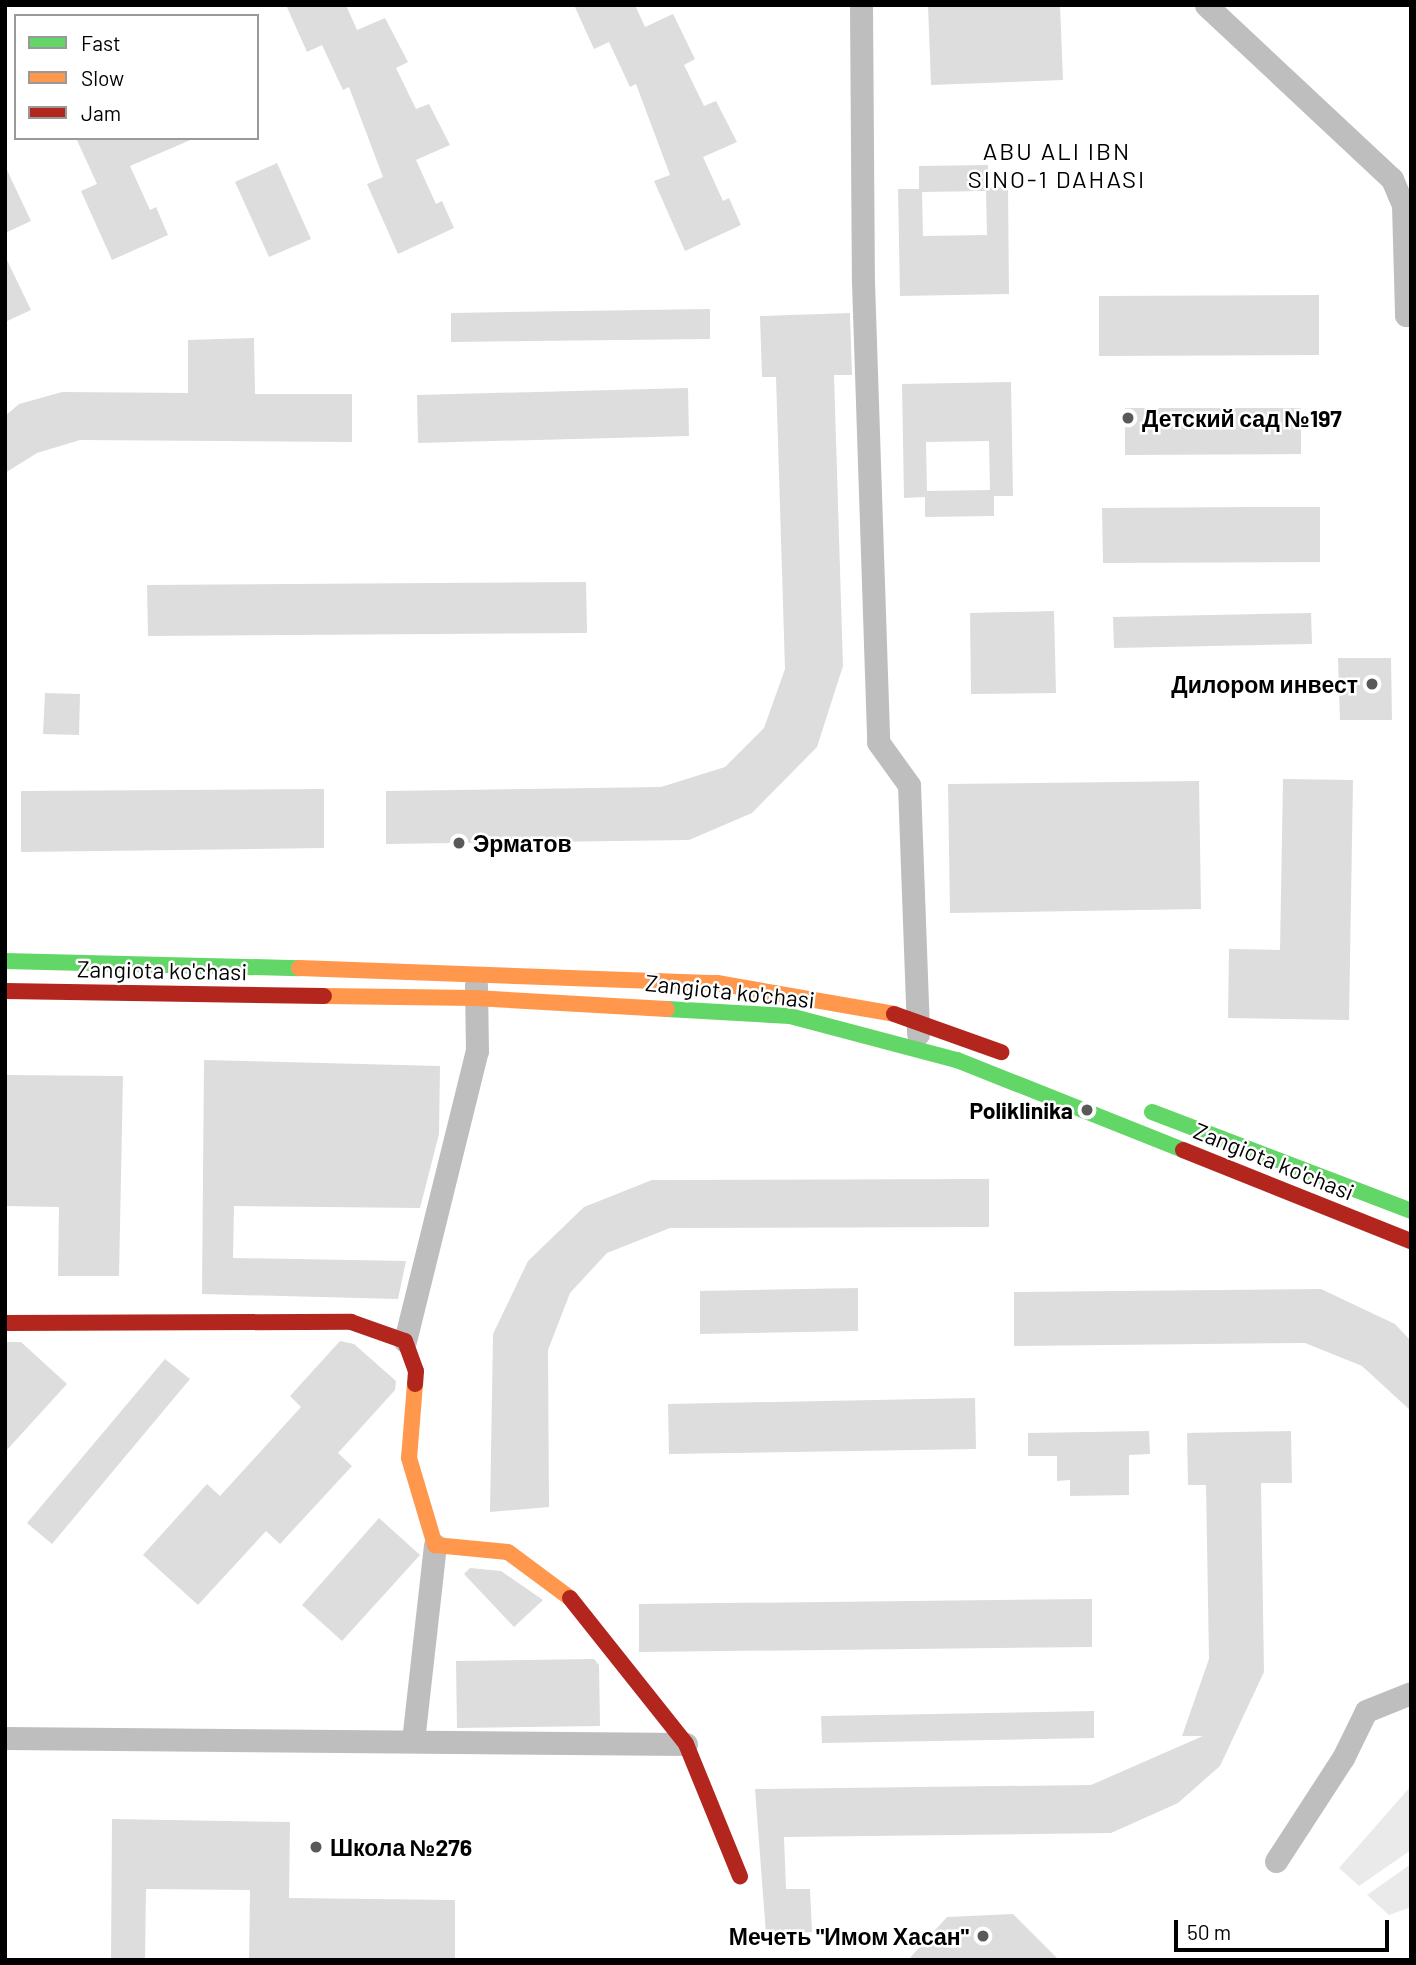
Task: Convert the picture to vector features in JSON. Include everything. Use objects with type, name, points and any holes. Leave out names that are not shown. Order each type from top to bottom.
[{"type":"main road","name":"Zangiota ko'chasi","points":[[5,961],[476,972],[717,983],[832,999],[916,1019],[1020,1059]]},
{"type":"main road","name":"Zangiota ko'chasi","points":[[5,991],[475,998],[790,1016],[920,1048],[1411,1241]]},
{"type":"main road","name":"Zangiota ko'chasi","points":[[1138,1107],[1411,1211]]},
{"type":"main road","points":[[5,1323],[351,1322],[405,1341],[416,1371],[409,1458],[435,1545],[508,1552],[564,1590],[686,1744],[740,1876]]},
{"type":"street","points":[[861,5],[863,282],[878,742],[909,785],[916,1019],[920,1048]]},
{"type":"street","points":[[1206,5],[1392,179],[1403,205],[1406,315],[1411,315]]},
{"type":"street","points":[[405,1341],[477,1051],[476,972]]},
{"type":"street","points":[[413,1741],[435,1545]]},
{"type":"street","points":[[1276,1861],[1343,1758],[1366,1711],[1411,1693]]},
{"type":"street","points":[[5,1738],[686,1744]]},
{"type":"shaded area","points":[[1411,1786],[1411,1850],[1359,1886],[1339,1868]]},
{"type":"shaded area","points":[[1411,1864],[1411,1907],[1389,1915],[1367,1895]]},
{"type":"building","points":[[286,5],[346,5],[357,30],[385,18],[408,62],[396,68],[416,109],[429,104],[450,145],[416,160],[436,204],[442,201],[454,228],[398,254],[367,184],[383,177],[349,87],[343,90],[322,45],[307,52]]},
{"type":"building","points":[[574,5],[635,5],[645,27],[673,14],[695,59],[684,65],[704,106],[716,101],[737,142],[703,157],[723,201],[729,198],[741,225],[685,251],[654,181],[670,175],[636,84],[630,87],[609,42],[594,49]]},
{"type":"building","points":[[928,5],[1060,5],[1063,80],[931,85]]},
{"type":"building","points":[[77,140],[190,140],[130,166],[150,210],[156,207],[168,235],[112,260],[81,191],[97,184]]},
{"type":"building","points":[[277,163],[311,239],[269,257],[235,182]]},
{"type":"building","points":[[988,165],[989,188],[1008,187],[1009,294],[900,296],[898,189],[919,189],[919,166]],"holes":[[[986,191],[987,235],[923,236],[922,192]]]},
{"type":"building","points":[[5,166],[31,221],[5,233]]},
{"type":"building","points":[[5,256],[31,310],[5,322]]},
{"type":"building","points":[[1319,295],[1319,355],[1099,356],[1099,296]]},
{"type":"building","points":[[710,309],[710,339],[451,342],[451,313]]},
{"type":"building","points":[[850,313],[852,375],[834,375],[843,666],[817,747],[752,813],[689,840],[386,844],[386,791],[661,787],[725,767],[764,728],[785,669],[776,377],[762,377],[760,316]]},
{"type":"building","points":[[254,338],[255,394],[352,394],[352,442],[80,440],[37,453],[5,473],[5,416],[19,404],[62,392],[188,393],[188,340]]},
{"type":"building","points":[[1011,382],[1013,496],[994,496],[994,516],[925,517],[925,497],[904,498],[902,384]],"holes":[[[989,441],[990,490],[927,491],[926,442]]]},
{"type":"building","points":[[688,388],[689,436],[418,443],[417,395]]},
{"type":"building","points":[[1125,408],[1301,408],[1301,454],[1125,455]]},
{"type":"building","points":[[1320,507],[1320,562],[1103,563],[1102,508]]},
{"type":"building","points":[[586,582],[587,633],[148,636],[147,585]]},
{"type":"building","points":[[1054,611],[1056,693],[971,694],[970,613]]},
{"type":"building","points":[[1311,613],[1312,644],[1114,648],[1113,617]]},
{"type":"building","points":[[1338,658],[1391,658],[1392,720],[1340,720]]},
{"type":"building","points":[[45,693],[80,694],[79,735],[43,734]]},
{"type":"building","points":[[1283,779],[1353,780],[1349,1020],[1228,1018],[1229,949],[1280,950]]},
{"type":"building","points":[[1199,781],[1201,909],[950,913],[948,784]]},
{"type":"building","points":[[324,789],[324,848],[21,852],[21,791]]},
{"type":"building","points":[[204,1060],[440,1066],[439,1134],[420,1208],[234,1206],[233,1258],[406,1261],[398,1299],[202,1294]]},
{"type":"building","points":[[5,1075],[123,1076],[119,1276],[58,1276],[59,1207],[5,1206]]},
{"type":"building","points":[[989,1179],[989,1227],[670,1228],[607,1253],[570,1293],[548,1350],[549,1507],[490,1512],[493,1334],[528,1261],[584,1207],[652,1180]]},
{"type":"building","points":[[858,1288],[858,1331],[700,1334],[700,1291]]},
{"type":"building","points":[[1321,1289],[1395,1324],[1411,1341],[1411,1411],[1362,1366],[1305,1343],[1014,1346],[1014,1292]]},
{"type":"building","points":[[340,1341],[354,1344],[396,1381],[395,1390],[338,1453],[352,1466],[280,1544],[266,1531],[198,1605],[143,1555],[207,1484],[220,1496],[301,1407],[290,1396]]},
{"type":"building","points":[[5,1342],[21,1342],[67,1384],[5,1452]]},
{"type":"building","points":[[165,1359],[190,1379],[52,1544],[27,1523]]},
{"type":"building","points":[[975,1398],[976,1449],[669,1454],[668,1404]]},
{"type":"building","points":[[1149,1431],[1150,1454],[1129,1455],[1129,1495],[1070,1496],[1070,1480],[1057,1481],[1057,1456],[1028,1456],[1028,1433]]},
{"type":"building","points":[[1291,1431],[1292,1483],[1261,1483],[1264,1672],[1220,1766],[1178,1803],[1111,1833],[784,1837],[786,1889],[810,1889],[812,1932],[766,1934],[755,1789],[1091,1785],[1203,1736],[1182,1736],[1209,1659],[1206,1485],[1188,1485],[1187,1433]]},
{"type":"building","points":[[379,1518],[420,1555],[342,1641],[302,1605]]},
{"type":"building","points":[[470,1568],[501,1571],[543,1600],[514,1627],[464,1574]]},
{"type":"building","points":[[1092,1599],[1092,1647],[639,1652],[639,1604]]},
{"type":"building","points":[[594,1659],[599,1665],[600,1726],[457,1728],[456,1661]]},
{"type":"building","points":[[1094,1711],[1094,1738],[822,1743],[821,1716]]},
{"type":"building","points":[[112,1819],[290,1822],[289,1898],[455,1900],[455,1960],[249,1960],[250,1890],[146,1889],[145,1960],[111,1960]]},
{"type":"building","name":"Мечеть \"Имом Хасан\"","points":[[1013,1914],[1059,1960],[908,1960],[947,1917]]},
{"type":"traffic: fast","points":[[5,961],[299,968]]},
{"type":"traffic: fast","points":[[667,1009],[790,1016],[957,1060],[1183,1150]]},
{"type":"traffic: fast","points":[[1152,1112],[1411,1211]]},
{"type":"traffic: slow","points":[[299,968],[717,983],[894,1014]]},
{"type":"traffic: slow","points":[[324,996],[475,998],[667,1009]]},
{"type":"traffic: slow","points":[[415,1384],[409,1458],[435,1545],[508,1552],[570,1598]]},
{"type":"traffic: jam","points":[[5,991],[324,996]]},
{"type":"traffic: jam","points":[[894,1014],[1001,1052]]},
{"type":"traffic: jam","points":[[1183,1150],[1411,1241]]},
{"type":"traffic: jam","points":[[5,1323],[351,1322],[405,1341],[416,1371],[415,1384]]},
{"type":"traffic: jam","points":[[570,1598],[686,1744],[740,1876]]},
{"type":"place","name":"Детский сад №197","points":[[1128,418]]},
{"type":"place","name":"Дилором инвест","points":[[1372,684]]},
{"type":"place","name":"Эрматов","points":[[459,843]]},
{"type":"place","name":"Poliklinika","points":[[1087,1110]]},
{"type":"place","name":"Школа №276","points":[[316,1847]]},
{"type":"place","name":"Мечеть \"Имом Хасан\"","points":[[983,1936]]},
{"type":"district","name":"ABU ALI IBN SINO-1 DAHASI","points":[[1057,165]]}]
